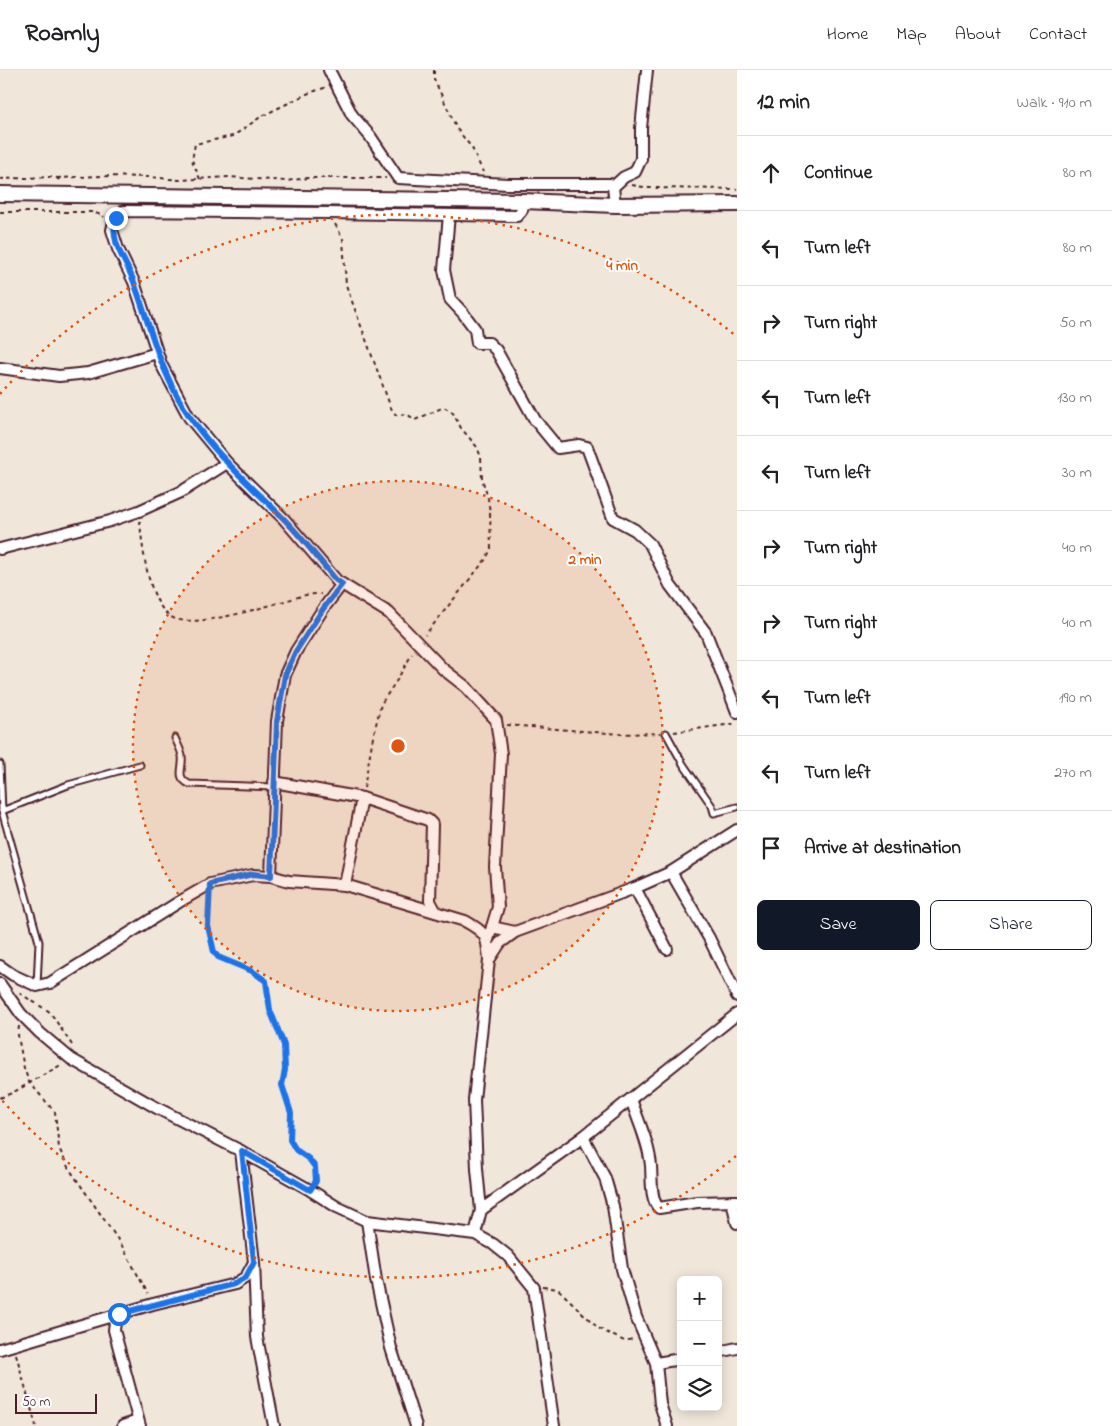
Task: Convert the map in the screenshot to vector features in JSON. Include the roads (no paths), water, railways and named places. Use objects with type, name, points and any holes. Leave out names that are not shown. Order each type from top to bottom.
[{"type":"main road","points":[[0,194],[524,201],[615,204],[737,204]]},
{"type":"street","points":[[329,70],[352,115],[370,136],[398,178],[508,184],[616,184],[634,172],[641,158],[641,128],[647,70]]},
{"type":"street","points":[[615,204],[616,184]]},
{"type":"street","points":[[474,1234],[480,1210],[476,1168],[474,1100],[489,960],[488,940],[498,907],[495,867],[501,754],[496,720],[466,687],[443,669],[389,613],[339,588],[336,580],[284,519],[227,463],[189,417],[161,364],[134,282],[118,249],[112,230],[116,218],[124,211],[517,216],[522,210],[524,201]]},
{"type":"street","points":[[449,215],[444,270],[450,299],[464,313],[475,329],[477,343],[489,343],[496,350],[535,420],[558,448],[579,445],[587,447],[612,518],[636,530],[650,544],[670,585],[706,633],[737,712]]},
{"type":"street","points":[[0,368],[59,376],[88,373],[158,353]]},
{"type":"street","points":[[0,549],[110,521],[140,511],[181,492],[227,463]]},
{"type":"street","points":[[271,876],[277,721],[285,675],[296,651],[339,588]]},
{"type":"street","points":[[274,785],[362,798],[428,820],[432,824],[430,901],[436,912]]},
{"type":"street","points":[[345,884],[362,798]]},
{"type":"street","points":[[489,960],[500,943],[516,932],[635,888],[671,872],[737,830]]},
{"type":"street","points":[[671,872],[709,938],[737,996]]},
{"type":"street","points":[[0,966],[13,975],[37,986],[50,983],[210,884],[253,874],[289,881],[345,884],[465,921],[480,929],[488,940]]},
{"type":"street","points":[[635,888],[667,949]]},
{"type":"street","points":[[492,927],[516,932]]},
{"type":"street","points":[[0,984],[21,1014],[40,1033],[74,1060],[155,1107],[242,1151],[337,1207],[367,1221],[474,1234],[493,1244],[508,1256],[534,1288],[554,1426]]},
{"type":"street","points":[[480,1210],[583,1137],[737,1014]]},
{"type":"street","points":[[631,1099],[649,1149],[656,1205],[659,1208],[698,1202],[735,1201],[737,1223]]},
{"type":"street","points":[[583,1137],[605,1178],[613,1206],[622,1269],[636,1317],[656,1363],[660,1404],[667,1426]]},
{"type":"street","points":[[242,1151],[254,1262],[257,1337],[274,1426]]},
{"type":"street","points":[[367,1221],[376,1280],[391,1348],[416,1426]]},
{"type":"street","points":[[0,1349],[102,1318],[234,1284],[246,1277],[254,1262]]},
{"type":"street","points":[[119,1314],[114,1330],[139,1423],[122,1426]]},
{"type":"street","points":[[102,1318],[114,1330]]},
{"type":"street","points":[[722,1351],[737,1348]]},
{"type":"street","points":[[656,1363],[677,1360]]},
{"type":"lane","points":[[666,733],[683,764],[712,806],[714,813],[737,807]]},
{"type":"lane","points":[[175,738],[183,758],[180,774],[184,781],[189,784],[274,785]]},
{"type":"lane","points":[[0,764],[2,811],[40,942],[37,986]]},
{"type":"lane","points":[[2,811],[68,785],[140,765]]}]
